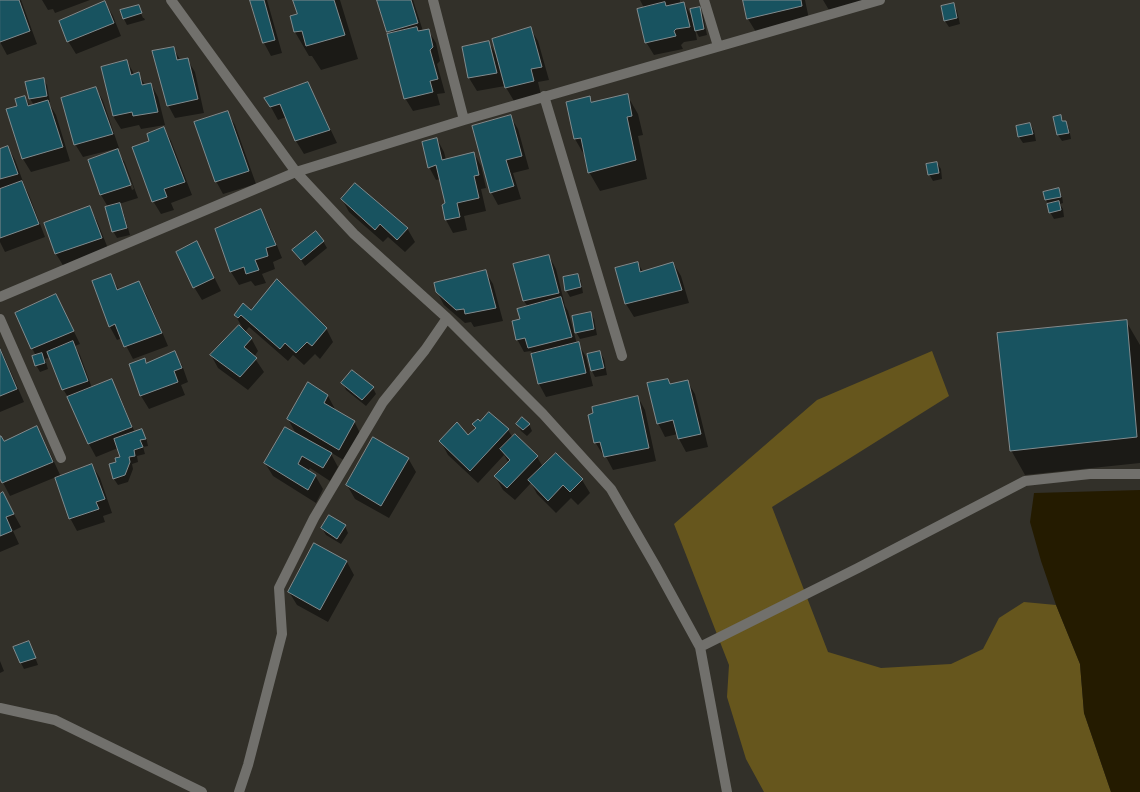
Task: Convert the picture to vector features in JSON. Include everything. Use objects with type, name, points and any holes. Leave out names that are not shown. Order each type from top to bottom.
[{"type":"street","points":[[171,0],[296,172],[354,234],[447,318],[543,414],[610,489],[655,565],[700,647],[727,792]]},
{"type":"street","points":[[433,0],[464,120]]},
{"type":"street","points":[[704,0],[718,46]]},
{"type":"street","points":[[0,297],[296,172],[544,96],[880,0]]},
{"type":"street","points":[[544,96],[622,356]]},
{"type":"street","points":[[239,792],[248,766],[282,634],[279,588],[314,518],[384,402],[425,350],[447,318]]},
{"type":"street","points":[[0,319],[61,458]]},
{"type":"street","points":[[700,647],[858,568],[1025,481],[1090,474],[1140,474]]},
{"type":"street","points":[[0,708],[55,720],[202,792]]},
{"type":"shaded area","points":[[932,351],[949,396],[772,507],[828,652],[881,668],[951,664],[983,649],[999,618],[1024,602],[1056,605],[1080,664],[1084,713],[1111,792],[764,792],[746,759],[727,697],[729,665],[674,524],[817,400]]},
{"type":"shaded area","points":[[1140,490],[1140,792],[1111,792],[1084,713],[1080,664],[1056,605],[1030,522],[1034,493]]},
{"type":"building","points":[[0,0],[19,0],[30,31],[0,42]]},
{"type":"building","points":[[250,0],[264,0],[275,40],[263,43]]},
{"type":"building","points":[[293,0],[334,0],[345,35],[306,46],[302,31],[294,32],[290,16],[297,14]]},
{"type":"building","points":[[377,0],[411,0],[418,23],[387,32]]},
{"type":"building","points":[[743,0],[801,0],[802,6],[747,19]]},
{"type":"building","points":[[105,1],[114,23],[67,42],[59,21]]},
{"type":"building","points":[[665,2],[666,6],[684,2],[690,27],[676,29],[674,31],[676,36],[645,43],[637,9]]},
{"type":"building","points":[[954,3],[957,18],[944,21],[941,6]]},
{"type":"building","points":[[139,5],[142,13],[123,19],[120,10]]},
{"type":"building","points":[[700,7],[704,29],[695,31],[690,9]]},
{"type":"building","points":[[417,27],[418,31],[429,29],[433,47],[430,50],[438,79],[430,81],[433,92],[404,99],[387,34]]},
{"type":"building","points":[[531,27],[542,67],[531,69],[534,81],[505,88],[492,39]]},
{"type":"building","points":[[489,41],[497,73],[468,78],[462,47]]},
{"type":"building","points":[[174,47],[177,60],[188,58],[198,99],[167,106],[152,51]]},
{"type":"building","points":[[127,60],[131,75],[139,72],[142,85],[151,83],[158,112],[133,116],[132,112],[113,116],[101,67]]},
{"type":"building","points":[[44,78],[47,96],[29,99],[25,82]]},
{"type":"building","points":[[308,82],[330,130],[295,141],[280,104],[270,107],[264,98]]},
{"type":"building","points":[[96,87],[113,134],[74,145],[61,98]]},
{"type":"building","points":[[628,94],[632,116],[627,117],[636,160],[588,173],[581,138],[574,139],[566,102],[590,96],[591,102]]},
{"type":"building","points":[[25,96],[28,106],[48,100],[63,147],[22,159],[6,109],[17,106],[15,99]]},
{"type":"building","points":[[228,111],[249,171],[215,182],[194,122]]},
{"type":"building","points":[[511,115],[522,156],[506,160],[514,186],[490,193],[472,126]]},
{"type":"building","points":[[1061,115],[1062,121],[1066,121],[1069,133],[1057,135],[1053,117]]},
{"type":"building","points":[[1030,123],[1033,134],[1018,137],[1016,126]]},
{"type":"building","points":[[164,127],[185,182],[164,189],[167,197],[152,202],[132,147],[149,141],[147,134]]},
{"type":"building","points":[[437,138],[442,160],[474,152],[479,175],[474,176],[479,198],[457,203],[460,217],[445,220],[442,205],[445,203],[436,165],[428,168],[422,142]]},
{"type":"building","points":[[8,146],[18,174],[0,179],[0,149]]},
{"type":"building","points":[[118,149],[131,185],[100,195],[88,160]]},
{"type":"building","points":[[937,162],[939,173],[928,175],[926,164]]},
{"type":"building","points":[[22,181],[39,224],[0,238],[0,189]]},
{"type":"building","points":[[355,183],[408,228],[397,240],[380,224],[375,230],[341,199]]},
{"type":"building","points":[[1059,188],[1061,197],[1045,200],[1043,192]]},
{"type":"building","points":[[1059,201],[1061,210],[1049,213],[1047,204]]},
{"type":"building","points":[[120,203],[127,228],[112,232],[105,207]]},
{"type":"building","points":[[90,206],[102,238],[55,254],[44,223]]},
{"type":"building","points":[[261,209],[276,245],[266,248],[268,256],[255,260],[259,270],[246,274],[244,267],[230,272],[215,229]]},
{"type":"building","points":[[316,231],[324,241],[301,260],[292,250]]},
{"type":"building","points":[[197,241],[214,278],[193,288],[176,252]]},
{"type":"building","points":[[549,255],[559,293],[523,301],[513,264]]},
{"type":"building","points":[[638,262],[640,272],[673,262],[682,290],[625,304],[615,268]]},
{"type":"building","points":[[486,270],[496,308],[465,314],[464,309],[456,310],[436,292],[434,283]]},
{"type":"building","points":[[111,274],[117,290],[139,281],[162,333],[124,347],[115,324],[109,327],[92,281]]},
{"type":"building","points":[[578,274],[581,287],[565,291],[563,277]]},
{"type":"building","points":[[277,279],[327,328],[312,346],[307,342],[296,353],[285,343],[280,349],[241,315],[238,318],[234,315],[243,303],[251,310]]},
{"type":"building","points":[[56,294],[74,331],[31,349],[15,313]]},
{"type":"building","points":[[561,297],[572,337],[528,348],[525,338],[516,340],[512,321],[520,319],[517,309]]},
{"type":"building","points":[[591,312],[594,329],[575,333],[572,316]]},
{"type":"building","points":[[1127,320],[1137,437],[1010,451],[997,333]]},
{"type":"building","points":[[239,325],[252,338],[244,347],[257,358],[240,377],[210,355]]},
{"type":"building","points":[[73,341],[88,381],[62,390],[47,352]]},
{"type":"building","points":[[579,342],[586,373],[538,384],[531,354]]},
{"type":"building","points":[[0,349],[17,389],[0,396]]},
{"type":"building","points":[[175,351],[182,368],[174,371],[178,382],[140,396],[129,364],[145,358],[146,363]]},
{"type":"building","points":[[600,351],[604,368],[591,371],[587,354]]},
{"type":"building","points":[[42,353],[45,363],[35,366],[32,356]]},
{"type":"building","points":[[352,370],[374,387],[362,400],[341,383]]},
{"type":"building","points":[[112,379],[132,427],[88,444],[67,397]]},
{"type":"building","points":[[668,379],[670,384],[688,380],[701,434],[678,439],[673,420],[657,424],[647,383]]},
{"type":"building","points":[[308,382],[328,395],[324,403],[355,421],[339,450],[287,419]]},
{"type":"building","points":[[638,396],[649,448],[604,457],[600,442],[594,443],[588,415],[593,413],[592,407]]},
{"type":"building","points":[[489,412],[509,429],[470,471],[439,441],[457,422],[468,435],[476,428],[472,424],[478,419],[480,421]]},
{"type":"building","points":[[522,417],[530,424],[523,430],[516,424]]},
{"type":"building","points":[[37,426],[53,462],[2,483],[0,479],[0,436],[4,441]]},
{"type":"building","points":[[285,427],[332,453],[323,468],[302,456],[298,464],[316,475],[308,490],[264,463]]},
{"type":"building","points":[[142,429],[146,439],[140,440],[143,447],[134,450],[135,456],[129,457],[130,462],[125,475],[113,479],[109,464],[116,462],[115,458],[120,457],[114,439]]},
{"type":"building","points":[[515,434],[538,456],[507,488],[494,476],[510,460],[500,449]]},
{"type":"building","points":[[373,437],[409,458],[381,506],[346,485]]},
{"type":"building","points":[[556,453],[583,479],[570,492],[563,485],[548,501],[528,480]]},
{"type":"building","points":[[92,464],[105,499],[96,502],[99,509],[69,519],[55,478]]},
{"type":"building","points":[[3,492],[14,514],[6,517],[12,531],[0,536],[0,494]]},
{"type":"building","points":[[329,515],[346,525],[337,539],[321,528]]},
{"type":"building","points":[[314,543],[347,561],[320,610],[288,592]]},
{"type":"building","points":[[29,641],[36,658],[20,663],[13,647]]}]
